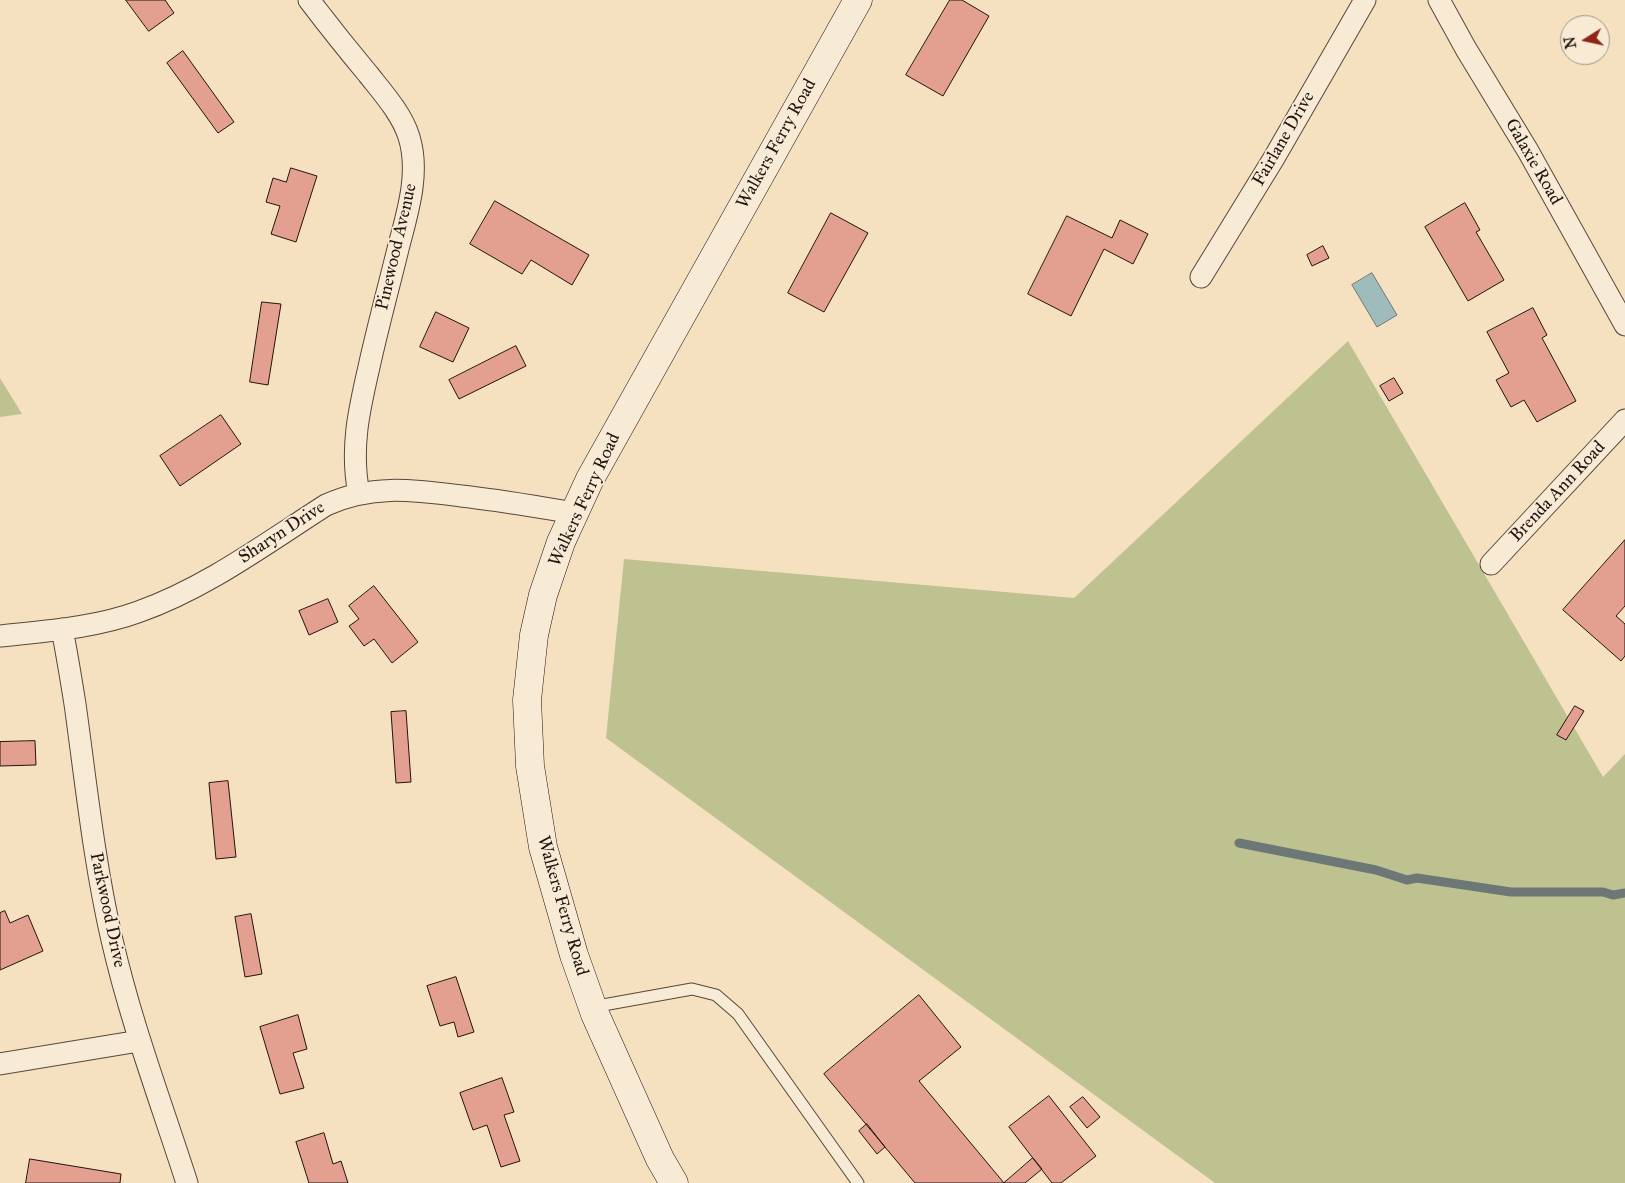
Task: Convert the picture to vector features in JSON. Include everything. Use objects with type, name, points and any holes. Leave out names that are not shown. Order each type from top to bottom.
[{"type":"street","name":"Pinewood Avenue","points":[[309,0],[403,122],[409,136],[412,152],[413,183],[357,420],[354,458],[359,494]]},
{"type":"street","name":"Walkers Ferry Road","points":[[674,1183],[660,1159],[592,1007],[574,955],[543,847],[530,766],[527,700],[534,635],[544,595],[561,542],[590,479],[858,0]]},
{"type":"street","name":"Fairlane Drive","points":[[1201,277],[1274,158],[1365,0]]},
{"type":"street","name":"Galaxie Road","points":[[1439,0],[1466,49],[1528,151],[1625,325]]},
{"type":"street","name":"Brenda Ann Road","points":[[1491,564],[1625,420]]},
{"type":"street","name":"Sharyn Drive","points":[[0,636],[84,626],[137,613],[186,592],[238,562],[326,505],[338,499],[359,494],[391,489],[410,490],[483,498],[575,513]]},
{"type":"street","name":"Parkwood Drive","points":[[62,629],[75,702],[95,854],[112,939],[139,1041],[164,1110],[187,1183]]},
{"type":"street","points":[[0,1064],[139,1041]]},
{"type":"lane","points":[[592,1007],[692,989],[716,995],[738,1014],[858,1183]]},
{"type":"green space","points":[[1348,341],[1603,777],[1625,754],[1625,1183],[1215,1183],[606,738],[624,559],[1074,598]]},
{"type":"green space","points":[[0,378],[22,414],[0,417]]},
{"type":"water","points":[[1372,273],[1397,315],[1377,327],[1352,285]]},
{"type":"building","points":[[126,0],[165,0],[174,13],[149,31]]},
{"type":"building","points":[[950,0],[962,0],[989,16],[943,96],[906,75]]},
{"type":"building","points":[[183,51],[234,122],[218,133],[167,63]]},
{"type":"building","points":[[291,168],[317,176],[296,242],[271,234],[280,206],[266,202],[273,178],[286,182]]},
{"type":"building","points":[[495,201],[589,255],[572,285],[531,260],[522,274],[470,244]]},
{"type":"building","points":[[1465,203],[1480,230],[1476,232],[1504,280],[1468,301],[1425,227]]},
{"type":"building","points":[[831,213],[868,233],[824,312],[788,293]]},
{"type":"building","points":[[1067,216],[1112,238],[1120,220],[1148,234],[1133,264],[1104,249],[1071,316],[1028,294]]},
{"type":"building","points":[[1323,246],[1329,258],[1312,266],[1307,255]]},
{"type":"building","points":[[262,302],[281,304],[268,385],[250,382]]},
{"type":"building","points":[[1533,308],[1547,335],[1542,338],[1576,401],[1537,422],[1524,400],[1511,407],[1496,380],[1509,373],[1487,332]]},
{"type":"building","points":[[436,312],[469,328],[453,362],[420,347]]},
{"type":"building","points":[[516,346],[526,366],[459,399],[449,380]]},
{"type":"building","points":[[1394,378],[1403,393],[1389,401],[1380,386]]},
{"type":"building","points":[[221,415],[241,444],[180,486],[160,456]]},
{"type":"building","points":[[1625,540],[1625,606],[1616,616],[1625,624],[1625,656],[1621,661],[1563,610]]},
{"type":"building","points":[[374,586],[418,642],[392,663],[374,639],[364,646],[349,626],[359,619],[349,606]]},
{"type":"building","points":[[328,599],[338,622],[309,635],[299,611]]},
{"type":"building","points":[[1575,706],[1584,711],[1566,740],[1557,735]]},
{"type":"building","points":[[406,711],[411,782],[396,783],[391,712]]},
{"type":"building","points":[[35,741],[36,765],[0,766],[0,742]]},
{"type":"building","points":[[228,781],[236,857],[216,859],[209,783]]},
{"type":"building","points":[[5,911],[10,923],[28,915],[43,951],[0,970],[0,913]]},
{"type":"building","points":[[251,914],[262,974],[245,977],[235,917]]},
{"type":"building","points":[[456,977],[474,1032],[458,1037],[454,1022],[440,1026],[427,986]]},
{"type":"building","points":[[919,995],[961,1047],[919,1081],[1004,1183],[915,1183],[824,1074]]},
{"type":"building","points":[[298,1015],[307,1049],[293,1053],[304,1088],[280,1094],[260,1027]]},
{"type":"building","points":[[502,1078],[514,1112],[504,1115],[520,1161],[501,1167],[487,1125],[473,1130],[460,1093]]},
{"type":"building","points":[[1049,1096],[1096,1156],[1061,1183],[1052,1183],[1009,1127]]},
{"type":"building","points":[[1083,1097],[1100,1117],[1087,1128],[1070,1107]]},
{"type":"building","points":[[867,1124],[885,1147],[877,1154],[859,1131]]},
{"type":"building","points":[[324,1133],[333,1164],[341,1161],[348,1183],[309,1183],[296,1142]]},
{"type":"building","points":[[1033,1158],[1042,1169],[1025,1183],[1004,1183]]},
{"type":"building","points":[[30,1159],[121,1174],[120,1183],[26,1183]]},
{"type":"waterway","points":[[1239,843],[1376,870],[1407,880],[1417,878],[1511,892],[1603,892],[1613,895],[1625,893]]}]
